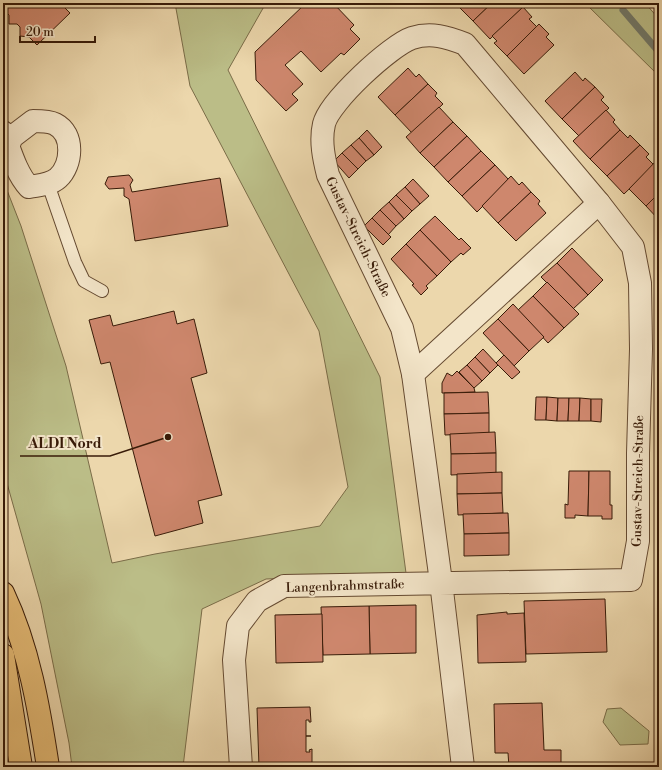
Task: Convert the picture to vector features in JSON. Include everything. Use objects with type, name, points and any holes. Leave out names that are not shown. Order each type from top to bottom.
[{"type":"highway","points":[[3,593],[25,649],[36,695],[48,767]]},
{"type":"highway","points":[[3,655],[21,767]]},
{"type":"street","name":"Gustav-Streich-Straße","points":[[441,582],[631,580],[638,541],[640,283],[633,247],[599,203],[465,44],[441,35],[412,38],[390,50],[338,99],[324,123],[323,153],[328,175],[402,328],[413,374],[441,582],[463,767]]},
{"type":"street","points":[[33,121],[55,124],[64,132],[68,143],[70,158],[57,178],[48,184],[28,187],[23,181],[6,139],[12,137],[33,121]]},
{"type":"street","points":[[413,374],[599,203]]},
{"type":"street","name":"Langenbrahmstraße","points":[[241,767],[234,660],[238,626],[257,602],[284,586],[441,582]]},
{"type":"lane","points":[[48,184],[75,262],[84,280],[102,291]]},
{"type":"green space","points":[[175,3],[266,3],[228,70],[380,377],[406,573],[266,579],[202,609],[183,767],[72,767],[69,743],[41,604],[3,469],[3,180],[21,226],[66,366],[112,563],[155,554],[320,526],[348,487],[319,331],[190,86]]},
{"type":"green space","points":[[585,3],[645,3],[659,19],[659,76]]},
{"type":"green space","points":[[621,708],[649,731],[648,744],[620,745],[603,722],[607,709]]},
{"type":"building","points":[[3,3],[60,3],[70,13],[37,45],[29,37],[20,36],[20,27],[17,24],[9,24],[9,15],[3,9]]},
{"type":"building","points":[[306,3],[333,3],[354,25],[350,29],[360,39],[344,55],[341,53],[321,72],[301,51],[285,65],[303,84],[292,94],[298,100],[286,111],[256,80],[255,52]]},
{"type":"building","points":[[461,3],[492,3],[473,21],[460,8],[463,6]]},
{"type":"building","points":[[492,3],[519,3],[523,7],[490,39],[473,21]]},
{"type":"building","points":[[523,7],[532,17],[529,19],[537,27],[507,56],[494,43],[497,41],[492,36]]},
{"type":"building","points":[[539,24],[549,34],[546,37],[554,45],[524,74],[507,56]]},
{"type":"building","points":[[408,68],[416,77],[419,74],[428,84],[395,115],[378,97]]},
{"type":"building","points":[[575,72],[583,81],[585,78],[595,87],[562,119],[545,101]]},
{"type":"building","points":[[428,84],[437,93],[435,96],[443,104],[412,133],[395,115]]},
{"type":"building","points":[[595,87],[604,97],[601,100],[609,108],[579,136],[562,119]]},
{"type":"building","points":[[439,107],[453,122],[420,153],[406,137]]},
{"type":"building","points":[[606,110],[615,120],[613,122],[620,130],[590,159],[573,141]]},
{"type":"building","points":[[453,122],[467,136],[434,167],[420,153]]},
{"type":"building","points":[[367,130],[382,147],[374,155],[359,138]]},
{"type":"building","points":[[620,130],[628,138],[630,135],[640,145],[607,176],[590,159]]},
{"type":"building","points":[[467,136],[481,151],[448,182],[434,167]]},
{"type":"building","points":[[359,138],[374,155],[366,161],[351,145]]},
{"type":"building","points":[[351,145],[366,161],[358,169],[342,153]]},
{"type":"building","points":[[640,145],[649,154],[646,157],[654,165],[624,194],[607,176]]},
{"type":"building","points":[[481,151],[495,165],[462,196],[448,182]]},
{"type":"building","points":[[342,153],[358,169],[349,178],[334,161]]},
{"type":"building","points":[[658,159],[659,193],[646,206],[629,189]]},
{"type":"building","points":[[495,165],[509,180],[477,212],[462,196]]},
{"type":"building","points":[[129,175],[133,180],[130,185],[132,192],[220,178],[228,226],[135,241],[129,199],[124,196],[124,188],[109,189],[105,184],[108,177]]},
{"type":"building","points":[[511,176],[519,185],[522,182],[531,192],[498,223],[482,206]]},
{"type":"building","points":[[413,179],[429,196],[420,204],[405,187]]},
{"type":"building","points":[[405,187],[420,204],[412,211],[396,195]]},
{"type":"building","points":[[531,192],[540,201],[538,204],[546,213],[516,241],[498,223]]},
{"type":"building","points":[[659,193],[659,220],[646,206]]},
{"type":"building","points":[[396,195],[412,211],[404,219],[389,202]]},
{"type":"building","points":[[389,202],[404,219],[396,226],[380,210]]},
{"type":"building","points":[[380,210],[396,226],[388,235],[372,218]]},
{"type":"building","points":[[435,216],[459,240],[461,238],[471,248],[463,255],[461,253],[451,262],[420,230]]},
{"type":"building","points":[[372,218],[391,237],[383,245],[364,226]]},
{"type":"building","points":[[420,230],[451,262],[437,276],[406,244]]},
{"type":"building","points":[[406,244],[437,276],[426,286],[428,288],[421,295],[412,285],[414,284],[391,259]]},
{"type":"building","points":[[572,248],[603,280],[588,295],[557,263]]},
{"type":"building","points":[[557,263],[588,295],[573,309],[541,277]]},
{"type":"building","points":[[547,282],[579,314],[564,328],[533,296]]},
{"type":"building","points":[[533,296],[564,328],[548,343],[518,310]]},
{"type":"building","points":[[513,304],[544,337],[529,351],[498,319]]},
{"type":"building","points":[[174,311],[177,324],[194,319],[207,373],[191,378],[222,495],[198,501],[203,523],[155,536],[110,362],[101,364],[89,320],[110,315],[113,326]]},
{"type":"building","points":[[498,319],[529,351],[514,366],[483,333]]},
{"type":"building","points":[[483,349],[498,365],[490,373],[475,357]]},
{"type":"building","points":[[504,355],[520,372],[512,379],[496,363]]},
{"type":"building","points":[[475,357],[490,373],[482,381],[467,365]]},
{"type":"building","points":[[467,365],[482,381],[474,388],[459,372]]},
{"type":"building","points":[[457,371],[474,388],[475,392],[442,393],[442,383],[447,373],[452,376]]},
{"type":"building","points":[[488,392],[489,413],[444,414],[444,393]]},
{"type":"building","points":[[536,397],[547,397],[546,420],[535,420]]},
{"type":"building","points":[[547,397],[558,398],[557,421],[546,420]]},
{"type":"building","points":[[558,398],[569,398],[568,421],[557,421]]},
{"type":"building","points":[[569,398],[580,398],[579,421],[568,421]]},
{"type":"building","points":[[580,398],[591,399],[591,421],[579,421]]},
{"type":"building","points":[[591,399],[602,399],[601,422],[591,421]]},
{"type":"building","points":[[489,413],[489,433],[445,435],[444,414]]},
{"type":"building","points":[[495,432],[496,453],[451,454],[450,434]]},
{"type":"building","points":[[496,453],[496,473],[451,475],[451,454]]},
{"type":"building","points":[[569,471],[589,471],[588,516],[575,515],[575,518],[565,518],[565,504],[568,505]]},
{"type":"building","points":[[589,471],[610,471],[610,505],[612,505],[612,519],[602,519],[602,516],[588,516]]},
{"type":"building","points":[[502,472],[502,493],[457,494],[457,474]]},
{"type":"building","points":[[502,493],[503,513],[458,515],[457,494]]},
{"type":"building","points":[[508,513],[509,533],[464,534],[463,514]]},
{"type":"building","points":[[509,533],[509,555],[464,556],[464,534]]},
{"type":"building","points":[[605,599],[607,652],[526,654],[524,601]]},
{"type":"building","points":[[658,601],[659,626],[657,626]]},
{"type":"building","points":[[416,605],[416,653],[370,654],[369,606]]},
{"type":"building","points":[[369,606],[370,654],[323,655],[321,607]]},
{"type":"building","points":[[507,612],[507,614],[524,613],[526,662],[478,663],[477,615]]},
{"type":"building","points":[[322,614],[323,662],[276,663],[275,615]]},
{"type":"building","points":[[657,626],[659,626],[659,652],[656,652]]},
{"type":"building","points":[[542,703],[544,750],[561,750],[561,767],[509,767],[508,753],[495,753],[494,704]]},
{"type":"building","points":[[310,707],[311,722],[306,720],[306,752],[310,752],[309,750],[312,749],[312,765],[259,767],[257,708]]},
{"type":"waterway","points":[[623,10],[659,52]]},
{"type":"place","name":"ALDI Nord","points":[[168,437]]}]
